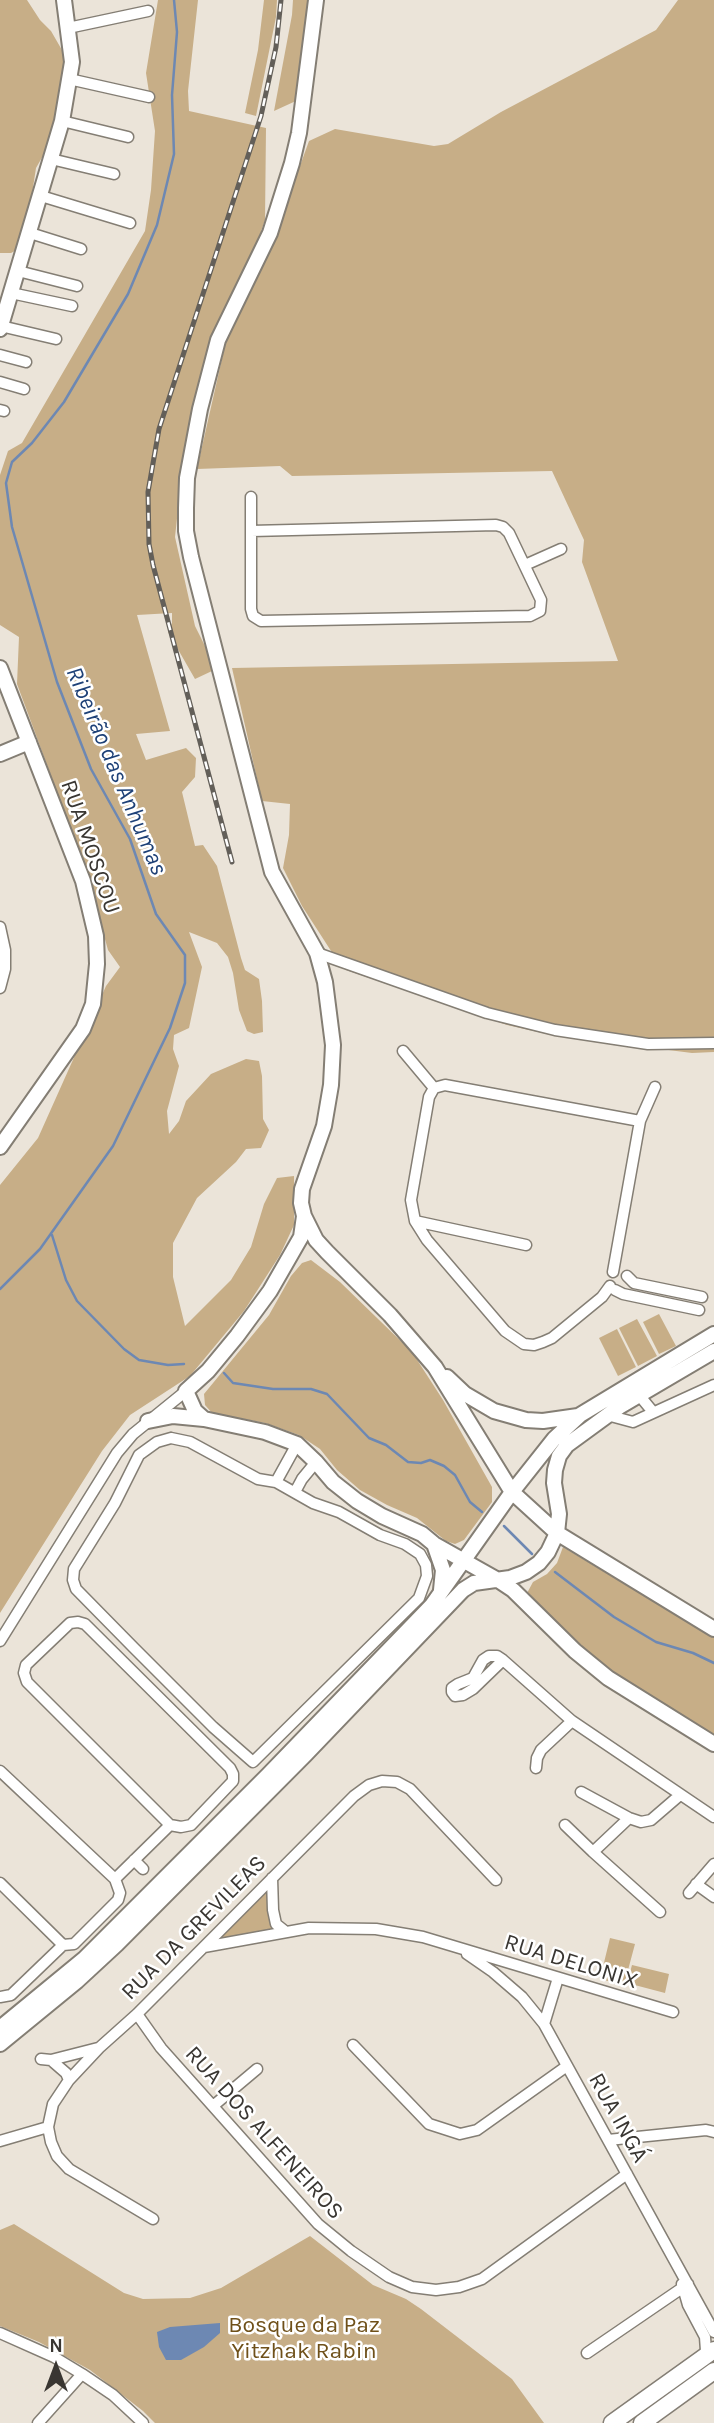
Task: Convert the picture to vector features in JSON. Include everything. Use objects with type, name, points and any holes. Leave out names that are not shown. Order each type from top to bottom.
[{"type":"main road","points":[[612,2423],[709,2354]]},
{"type":"main road","points":[[661,2416],[661,2399],[682,2381],[688,2370]]},
{"type":"main road","points":[[642,2423],[661,2416],[714,2371]]},
{"type":"street","points":[[56,340],[1,328],[62,121],[72,62],[64,0]]},
{"type":"street","points":[[316,0],[299,133],[292,163],[270,233],[218,340],[200,409],[187,478],[186,508],[186,531],[191,557],[272,872],[317,953],[326,982],[332,1045],[331,1085],[324,1126],[302,1189],[301,1203],[304,1216],[316,1240],[390,1315],[435,1367],[465,1394],[494,1411],[526,1419],[543,1420],[580,1415]]},
{"type":"street","points":[[68,28],[148,11]]},
{"type":"street","points":[[69,79],[149,97]]},
{"type":"street","points":[[62,121],[128,137]]},
{"type":"street","points":[[51,159],[114,174]]},
{"type":"street","points":[[41,196],[130,223]]},
{"type":"street","points":[[30,233],[81,249]]},
{"type":"street","points":[[18,271],[77,286]]},
{"type":"street","points":[[12,293],[72,306]]},
{"type":"street","points":[[0,355],[26,362]]},
{"type":"street","points":[[0,383],[24,389]]},
{"type":"street","points":[[251,497],[251,531],[251,609],[253,617],[261,621],[530,616],[540,611],[541,600],[509,533],[496,525],[251,531]]},
{"type":"street","points":[[524,565],[561,549]]},
{"type":"street","name":"RUA MOSCOU","points":[[0,668],[83,881],[96,936],[97,983],[93,1004],[83,1029],[0,1147]]},
{"type":"street","points":[[0,754],[29,741]]},
{"type":"street","points":[[0,927],[5,950],[5,969],[0,988]]},
{"type":"street","points":[[317,953],[461,1005],[555,1030],[648,1044],[714,1043]]},
{"type":"street","points":[[403,1052],[434,1088]]},
{"type":"street","points":[[613,1288],[552,1338],[534,1345],[524,1343],[505,1331],[427,1240],[415,1221],[411,1200],[429,1097],[434,1088],[444,1085],[640,1121]]},
{"type":"street","points":[[655,1087],[640,1121],[613,1272],[609,1279],[613,1288],[623,1294],[699,1310]]},
{"type":"street","points":[[0,1641],[117,1453],[133,1434],[208,1371],[237,1336],[290,1259],[301,1237],[304,1216]]},
{"type":"street","points":[[415,1221],[526,1245]]},
{"type":"street","points":[[290,1259],[303,1252],[327,1252]]},
{"type":"street","points":[[613,1272],[622,1272],[634,1283],[702,1297]]},
{"type":"street","points":[[613,1288],[621,1290],[626,1286],[627,1276]]},
{"type":"street","points":[[0,2028],[84,1959],[417,1621],[440,1594],[512,1492],[554,1439],[580,1415],[714,1334]]},
{"type":"street","points":[[0,2044],[77,1981],[117,1944],[305,1755],[463,1590],[474,1583],[526,1572],[539,1563],[557,1534],[559,1514],[554,1483],[559,1456],[567,1446],[607,1415],[714,1351]]},
{"type":"street","points":[[435,1367],[512,1492],[557,1534],[714,1629]]},
{"type":"street","points":[[607,1415],[633,1422],[714,1385]]},
{"type":"street","points":[[186,1391],[195,1411],[204,1419]]},
{"type":"street","points":[[639,1395],[653,1412]]},
{"type":"street","points":[[148,1421],[173,1416],[204,1419],[265,1432],[297,1444],[332,1482],[357,1501],[422,1534],[434,1544],[513,1590],[575,1651],[608,1678],[714,1744]]},
{"type":"street","points":[[253,1762],[419,1598],[427,1576],[426,1565],[420,1554],[412,1549],[339,1512],[313,1503],[276,1482],[258,1479],[183,1439],[171,1438],[157,1442],[139,1455],[115,1503],[74,1569],[72,1580],[76,1589],[213,1727],[253,1762],[268,1775]]},
{"type":"street","points":[[276,1482],[297,1444]]},
{"type":"street","points":[[295,1492],[316,1462]]},
{"type":"street","points":[[434,1544],[443,1570],[440,1594]]},
{"type":"street","points":[[70,1623],[85,1624],[233,1774],[233,1782],[191,1825],[170,1825],[27,1682],[24,1673],[26,1665],[70,1623]]},
{"type":"street","points":[[503,1660],[473,1689],[463,1695],[455,1696],[452,1692],[452,1688],[473,1678],[482,1660],[497,1656],[503,1660],[572,1721],[714,1817]]},
{"type":"street","points":[[537,1768],[537,1758],[541,1750],[572,1721]]},
{"type":"street","points":[[0,1771],[119,1886],[118,1900],[74,1944],[63,1945],[11,1995],[0,1997]]},
{"type":"street","name":"RUA DA GREVILEAS","points":[[48,2127],[53,2104],[68,2080],[354,1796],[369,1785],[382,1781],[397,1782],[410,1789],[496,1881]]},
{"type":"street","points":[[581,1792],[641,1822],[651,1819],[680,1795]]},
{"type":"street","points":[[593,1852],[629,1818]]},
{"type":"street","points":[[115,1880],[170,1825]]},
{"type":"street","points":[[565,1825],[660,1912]]},
{"type":"street","points":[[134,1860],[143,1869]]},
{"type":"street","points":[[689,1893],[714,1864]]},
{"type":"street","points":[[272,1878],[276,1924],[286,1933]]},
{"type":"street","points":[[0,1883],[63,1945]]},
{"type":"street","points":[[696,1884],[714,1897]]},
{"type":"street","name":"RUA DELONIX","points":[[203,1948],[309,1928],[376,1928],[423,1937],[673,2012]]},
{"type":"street","name":"RUA INGÁ","points":[[458,1948],[493,1972],[522,1997],[544,2024],[675,2260],[685,2286]]},
{"type":"street","points":[[544,2024],[558,1978]]},
{"type":"street","name":"RUA DOS ALFENEIROS","points":[[137,2014],[161,2048],[317,2224],[389,2277],[412,2287],[436,2290],[459,2287],[482,2279],[627,2174]]},
{"type":"street","points":[[353,2045],[429,2124],[460,2134],[477,2130],[567,2066]]},
{"type":"street","points":[[68,2080],[66,2073],[46,2059],[99,2048]]},
{"type":"street","points":[[213,2106],[257,2069]]},
{"type":"street","points":[[0,2141],[48,2127],[57,2156],[69,2169],[153,2219]]},
{"type":"street","points":[[608,2140],[706,2130],[714,2132]]},
{"type":"street","points":[[685,2286],[714,2332]]},
{"type":"street","points":[[587,2353],[685,2286]]},
{"type":"street","points":[[685,2286],[688,2305],[705,2337],[706,2351],[709,2354]]},
{"type":"street","points":[[0,2333],[54,2357],[82,2374],[113,2395],[143,2423]]},
{"type":"street","points":[[38,2423],[82,2374]]},
{"type":"green space","points":[[0,0],[27,0],[51,31],[66,57],[65,98],[52,140],[36,168],[24,246],[11,253],[0,253]]},
{"type":"green space","points":[[158,0],[198,0],[188,91],[189,111],[266,128],[265,220],[252,257],[214,336],[184,454],[175,537],[195,626],[211,658],[212,671],[195,679],[168,632],[172,613],[137,615],[170,731],[136,734],[146,760],[186,748],[196,758],[195,777],[182,792],[195,846],[203,845],[217,866],[245,970],[259,979],[262,1001],[263,1032],[254,1034],[247,1031],[239,1010],[228,957],[217,943],[189,932],[202,967],[189,1028],[174,1035],[173,1049],[179,1066],[167,1111],[169,1134],[179,1121],[186,1101],[211,1074],[246,1059],[259,1061],[263,1119],[269,1130],[261,1148],[246,1149],[236,1162],[197,1198],[173,1243],[173,1277],[185,1326],[231,1280],[251,1247],[264,1204],[277,1178],[294,1176],[294,1225],[280,1255],[244,1311],[190,1376],[130,1415],[102,1451],[0,1613],[0,1185],[38,1138],[106,986],[120,967],[108,950],[86,870],[17,684],[19,637],[0,625],[0,475],[8,451],[22,443],[145,231],[155,131],[146,73]]},
{"type":"green space","points":[[264,0],[277,0],[276,17],[256,116],[245,113],[258,50]]},
{"type":"green space","points":[[293,0],[310,0],[298,100],[274,111],[292,15]]},
{"type":"green space","points":[[678,0],[714,0],[714,1052],[692,1053],[551,1035],[507,1025],[346,970],[302,906],[283,868],[289,835],[290,804],[262,801],[232,668],[618,661],[582,562],[584,540],[552,471],[292,476],[280,466],[197,469],[226,341],[280,221],[309,141],[335,129],[434,146],[448,144],[501,112],[656,30]]},
{"type":"green space","points":[[311,1260],[340,1282],[412,1352],[443,1400],[492,1487],[492,1502],[464,1540],[455,1544],[446,1541],[417,1518],[360,1490],[337,1470],[320,1449],[299,1435],[265,1423],[212,1413],[205,1405],[204,1394],[269,1315],[291,1276],[302,1263]]},
{"type":"green space","points":[[659,1314],[676,1346],[659,1354],[643,1322]]},
{"type":"green space","points":[[637,1319],[657,1356],[638,1366],[619,1328]]},
{"type":"green space","points":[[617,1329],[636,1367],[618,1376],[599,1338]]},
{"type":"green space","points":[[563,1547],[714,1638],[714,1736],[636,1691],[587,1652],[526,1595],[533,1582],[547,1574],[557,1563]]},
{"type":"green space","points":[[270,1885],[279,1930],[212,1943]]},
{"type":"green space","points":[[610,1938],[635,1944],[624,1985],[600,1979]]},
{"type":"green space","points":[[632,1965],[669,1974],[665,1993],[627,1983]]},
{"type":"green space","name":"Bosque da Paz Yitzhak Rabin","points":[[14,2224],[124,2293],[143,2299],[190,2298],[221,2288],[310,2236],[373,2285],[406,2299],[421,2309],[512,2379],[544,2423],[155,2423],[90,2370],[39,2342],[0,2326],[0,2230]]},
{"type":"water","points":[[220,2323],[220,2333],[204,2347],[181,2360],[166,2360],[159,2347],[157,2332],[170,2327]]},
{"type":"waterway","name":"Ribeirão das Anhumas","points":[[0,1289],[40,1249],[113,1146],[170,1028],[185,983],[185,955],[156,914],[130,839],[91,769],[57,682],[12,527],[6,483],[12,462],[32,443],[64,402],[128,294],[157,225],[174,154],[172,95],[177,32],[174,0]]},
{"type":"waterway","points":[[52,1235],[66,1280],[77,1301],[124,1349],[139,1360],[168,1365],[184,1364]]},
{"type":"waterway","points":[[224,1373],[233,1383],[273,1389],[311,1389],[327,1394],[369,1438],[386,1445],[408,1462],[421,1463],[430,1460],[444,1466],[455,1475],[470,1502],[482,1512]]},
{"type":"waterway","points":[[504,1526],[532,1554]]},
{"type":"waterway","points":[[555,1572],[614,1617],[656,1642],[693,1653],[714,1663]]},
{"type":"railway","points":[[232,862],[153,565],[149,544],[148,492],[159,429],[261,116],[276,47],[281,0]]}]
